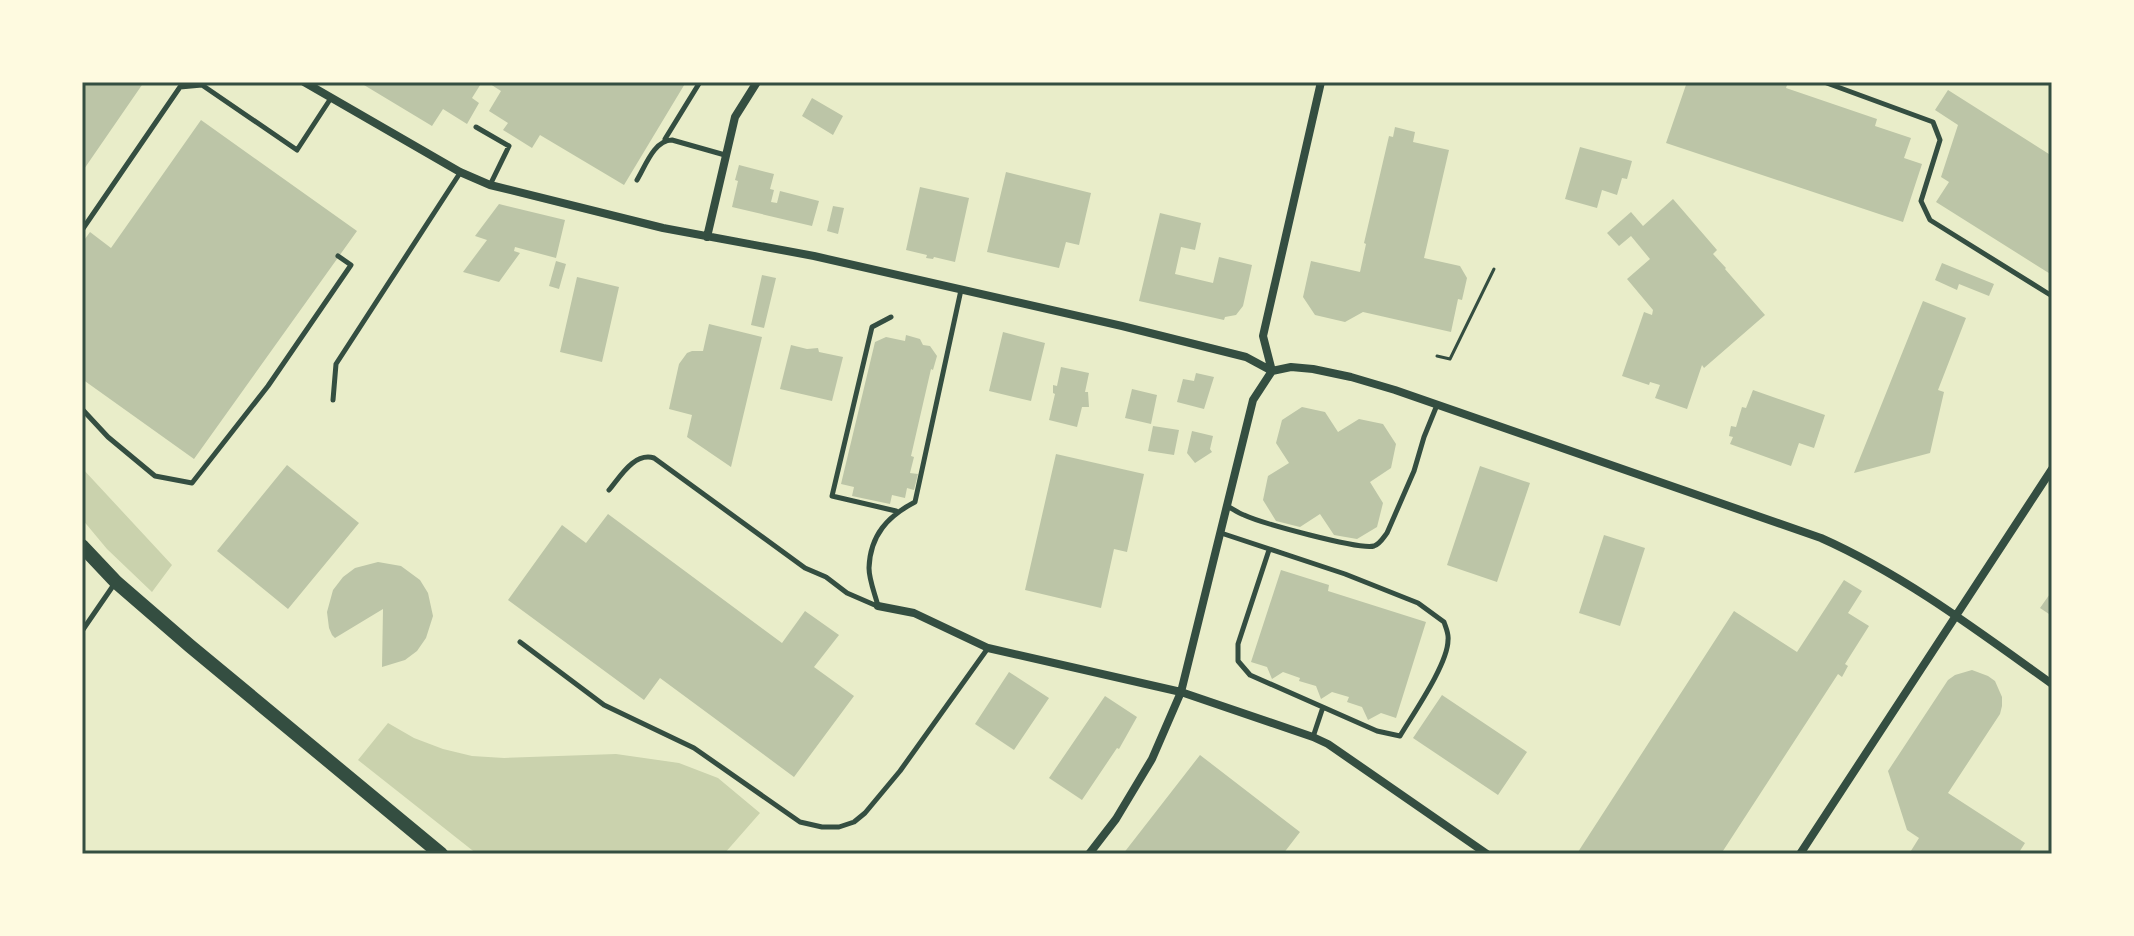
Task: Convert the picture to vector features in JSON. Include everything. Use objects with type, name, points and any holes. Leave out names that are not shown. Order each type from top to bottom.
[{"type":"main road","points":[[82,546],[116,582],[213,666],[441,854]]},
{"type":"street","points":[[304,82],[460,172],[490,185],[663,228],[814,256],[1246,357],[1272,371],[1291,367],[1351,377],[1437,405],[1821,538],[1864,558],[1955,615],[2052,684]]},
{"type":"street","points":[[707,237],[735,117],[757,82]]},
{"type":"street","points":[[1089,854],[1116,819],[1152,759],[1181,692],[1253,400],[1272,371],[1263,336],[1321,82]]},
{"type":"street","points":[[1800,854],[2052,469]]},
{"type":"street","points":[[878,606],[914,613],[988,648],[1181,692],[1313,737],[1328,744],[1487,854]]},
{"type":"lane","points":[[637,180],[700,82]]},
{"type":"lane","points":[[1824,82],[1933,122],[1940,140],[1921,201],[1930,220],[2052,296]]},
{"type":"lane","points":[[82,230],[180,87],[202,85],[297,150],[331,98]]},
{"type":"lane","points":[[476,127],[509,146],[490,185]]},
{"type":"lane","points":[[665,140],[726,155]]},
{"type":"lane","points":[[333,400],[336,364],[460,172]]},
{"type":"lane","points":[[82,409],[108,437],[155,476],[192,483],[268,386],[351,265],[338,256]]},
{"type":"lane","points":[[878,606],[869,569],[873,545],[880,530],[897,511],[915,502],[961,290]]},
{"type":"lane","points":[[891,317],[872,327],[832,496],[897,511]]},
{"type":"lane","points":[[1226,505],[1246,516],[1351,545],[1372,547],[1381,542],[1387,533],[1414,471],[1437,405]]},
{"type":"lane","points":[[609,490],[633,462],[648,456],[654,458],[805,568],[826,577],[847,593],[878,606]]},
{"type":"lane","points":[[1220,533],[1345,574],[1418,603],[1444,622],[1447,651],[1400,736],[1377,731],[1250,675],[1238,661],[1238,644],[1269,550]]},
{"type":"lane","points":[[82,631],[116,582]]},
{"type":"lane","points":[[520,642],[604,705],[694,748],[800,822],[822,827],[839,827],[854,822],[865,813],[900,771],[988,648]]},
{"type":"lane","points":[[1313,737],[1323,707]]},
{"type":"path","points":[[1437,356],[1450,359],[1494,269]]},
{"type":"green space","points":[[82,468],[172,565],[152,592],[107,549],[82,519]]},
{"type":"green space","points":[[388,723],[414,738],[472,756],[504,758],[616,754],[679,763],[718,778],[760,813],[724,854],[477,854],[358,760]]},
{"type":"building","points":[[82,82],[144,82],[82,172]]},
{"type":"building","points":[[359,82],[482,82],[472,98],[479,103],[467,124],[443,109],[432,126]]},
{"type":"building","points":[[487,82],[686,82],[624,185],[540,135],[532,148],[503,130],[508,123],[489,111],[501,91]]},
{"type":"building","points":[[1687,82],[1788,82],[1786,88],[1877,119],[1875,126],[1911,138],[1904,158],[1922,164],[1903,222],[1666,143]]},
{"type":"building","points":[[1948,90],[2052,156],[2052,275],[1936,202],[1949,182],[1941,177],[1958,125],[1935,110]]},
{"type":"building","points":[[812,98],[843,116],[833,135],[802,116]]},
{"type":"building","points":[[201,120],[357,231],[194,459],[82,379],[82,243],[90,232],[111,248]]},
{"type":"building","points":[[1395,127],[1415,132],[1413,142],[1449,150],[1424,258],[1460,266],[1467,278],[1462,300],[1458,299],[1451,332],[1363,312],[1345,322],[1315,315],[1303,297],[1311,261],[1360,272],[1389,136],[1393,137]]},
{"type":"building","points":[[1580,147],[1632,161],[1627,179],[1622,178],[1617,195],[1602,190],[1597,208],[1565,199]]},
{"type":"building","points":[[739,165],[774,174],[771,202],[777,203],[780,191],[819,201],[812,226],[732,207]]},
{"type":"building","points":[[1006,172],[1091,193],[1079,245],[1066,242],[1059,268],[987,252]]},
{"type":"building","points":[[920,187],[969,198],[955,262],[926,258],[927,255],[906,250]]},
{"type":"building","points":[[1673,199],[1717,250],[1713,254],[1765,315],[1704,368],[1702,365],[1687,409],[1655,398],[1660,385],[1650,382],[1649,385],[1622,376],[1644,312],[1652,315],[1653,310],[1627,279],[1650,259],[1631,236],[1619,246],[1607,233],[1631,212],[1643,226]]},
{"type":"building","points":[[499,204],[565,220],[556,258],[515,247],[514,251],[520,253],[499,282],[463,272],[487,240],[475,236]]},
{"type":"building","points":[[833,206],[844,208],[838,234],[827,231]]},
{"type":"building","points":[[1160,213],[1201,223],[1195,250],[1181,247],[1175,274],[1213,283],[1219,257],[1252,265],[1243,306],[1236,315],[1224,320],[1139,301]]},
{"type":"building","points":[[556,261],[566,264],[559,289],[549,286]]},
{"type":"building","points":[[1942,263],[1994,284],[1989,296],[1959,284],[1957,290],[1935,280]]},
{"type":"building","points":[[762,275],[776,278],[764,328],[751,325]]},
{"type":"building","points":[[577,277],[619,287],[602,362],[560,352]]},
{"type":"building","points":[[1923,301],[1966,318],[1938,390],[1944,392],[1930,453],[1854,473]]},
{"type":"building","points":[[709,324],[762,337],[731,467],[687,437],[692,415],[669,409],[679,364],[687,353],[703,351]]},
{"type":"building","points":[[1003,332],[1045,343],[1031,401],[989,391]]},
{"type":"building","points":[[906,335],[920,339],[937,356],[931,369],[911,456],[914,457],[910,473],[918,474],[914,490],[907,488],[905,498],[892,495],[890,504],[852,496],[854,487],[841,484],[875,342],[886,337],[905,341]]},
{"type":"building","points":[[791,345],[818,348],[819,352],[843,357],[832,401],[780,389]]},
{"type":"building","points":[[1061,367],[1089,373],[1085,392],[1088,392],[1089,407],[1082,407],[1077,427],[1049,420],[1055,394],[1053,385],[1057,386]]},
{"type":"building","points":[[1196,373],[1214,377],[1204,409],[1177,402],[1183,379],[1194,381]]},
{"type":"building","points":[[1132,389],[1157,395],[1151,424],[1125,418]]},
{"type":"building","points":[[1753,390],[1825,415],[1814,448],[1799,443],[1791,466],[1730,444],[1733,437],[1729,436],[1731,426],[1736,427],[1742,407],[1746,408]]},
{"type":"building","points":[[1302,407],[1325,412],[1338,432],[1359,419],[1383,424],[1396,444],[1391,468],[1370,482],[1383,503],[1377,527],[1357,539],[1334,535],[1320,514],[1300,527],[1276,521],[1263,500],[1268,476],[1289,463],[1276,443],[1282,420]]},
{"type":"building","points":[[1153,426],[1179,430],[1174,455],[1148,451]]},
{"type":"building","points":[[1192,431],[1213,436],[1212,452],[1195,463],[1187,453]]},
{"type":"building","points":[[1056,454],[1144,474],[1127,552],[1114,549],[1101,608],[1025,590]]},
{"type":"building","points":[[287,465],[359,523],[288,609],[217,551]]},
{"type":"building","points":[[1480,466],[1530,483],[1497,582],[1447,565]]},
{"type":"building","points":[[608,514],[782,643],[805,611],[839,635],[814,667],[854,696],[794,777],[660,678],[644,700],[508,600],[562,525],[586,543]]},
{"type":"building","points":[[1604,535],[1645,548],[1620,626],[1579,613]]},
{"type":"building","points":[[378,562],[401,566],[420,580],[428,593],[433,616],[426,638],[417,651],[405,660],[382,667],[383,609],[335,638],[329,628],[327,612],[333,590],[343,577],[355,568]]},
{"type":"building","points":[[1281,570],[1329,585],[1328,591],[1426,622],[1396,718],[1381,713],[1368,720],[1362,707],[1347,702],[1349,697],[1332,692],[1321,699],[1316,686],[1283,672],[1272,679],[1267,667],[1251,662]]},
{"type":"building","points":[[1844,580],[1862,591],[1848,613],[1869,626],[1845,664],[1848,666],[1842,677],[1838,674],[1721,854],[1578,852],[1734,611],[1797,652]]},
{"type":"building","points":[[2052,591],[2052,616],[2040,608]]},
{"type":"building","points":[[1972,670],[1995,681],[2002,697],[2002,706],[2000,714],[1948,793],[2025,843],[2018,854],[1909,854],[1919,838],[1907,830],[1888,771],[1948,680]]},
{"type":"building","points":[[1009,672],[1049,698],[1014,750],[975,724]]},
{"type":"building","points":[[1442,695],[1527,752],[1498,795],[1413,738]]},
{"type":"building","points":[[1105,696],[1137,717],[1119,749],[1082,800],[1049,778]]},
{"type":"building","points":[[1200,755],[1300,832],[1283,854],[1123,854]]}]
